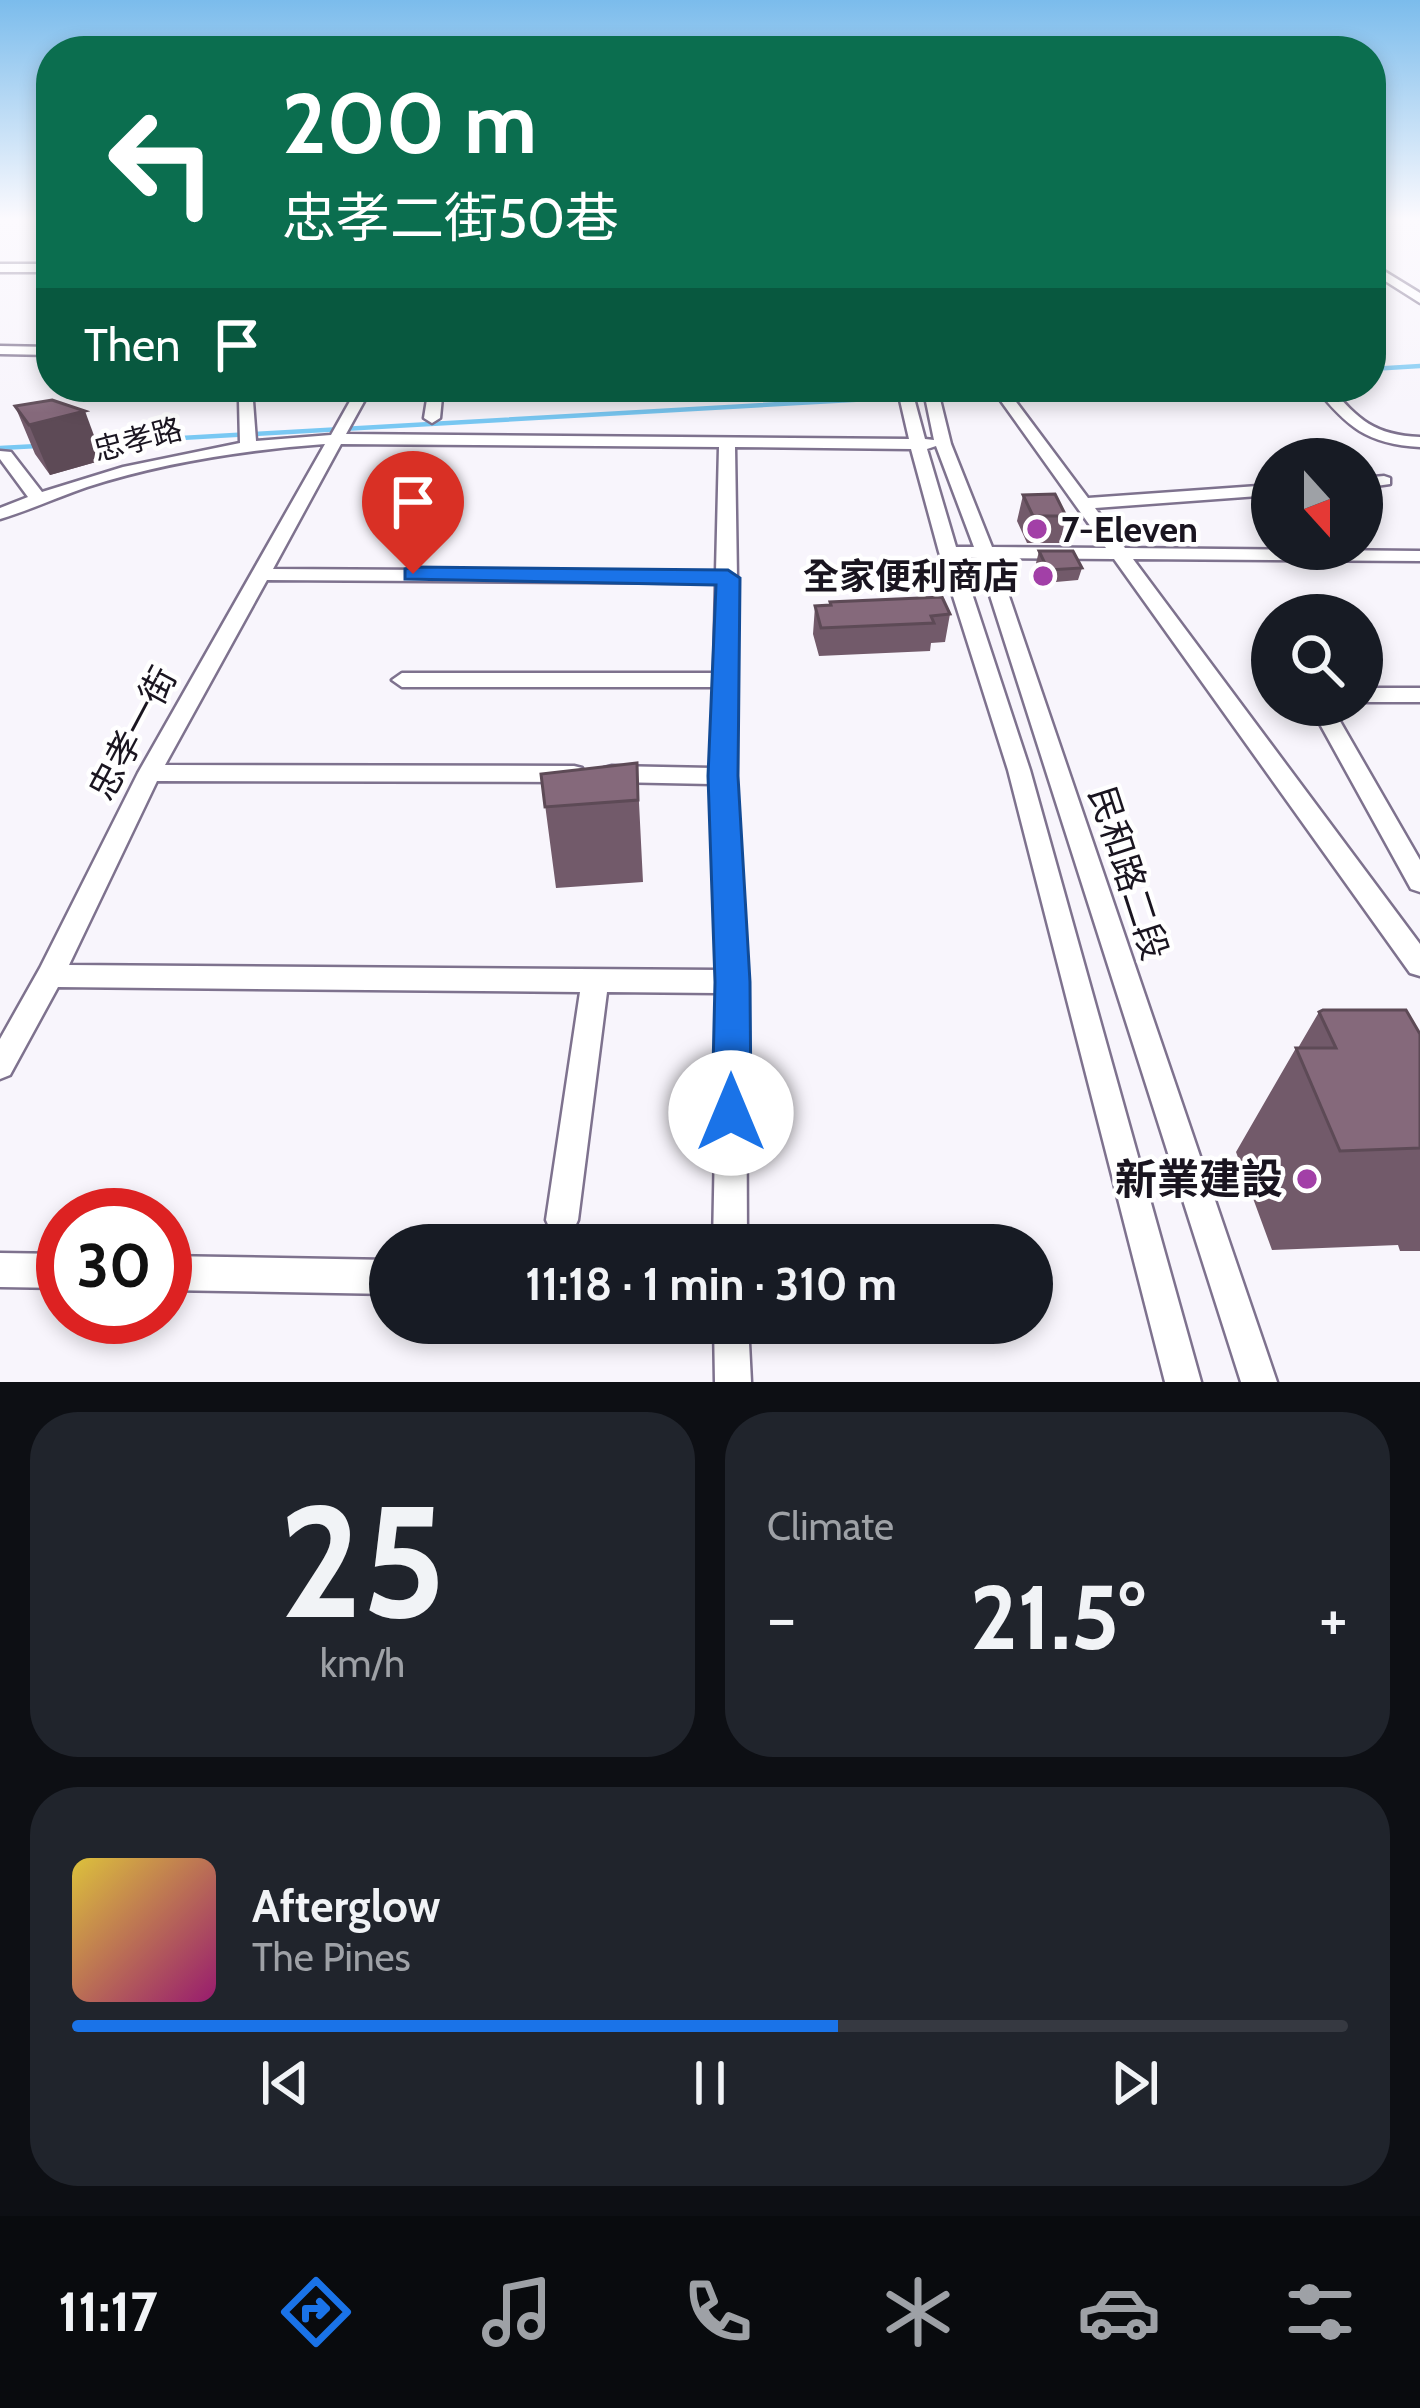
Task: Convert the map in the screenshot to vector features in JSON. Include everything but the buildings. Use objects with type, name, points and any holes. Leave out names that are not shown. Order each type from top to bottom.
[{"type":"street","points":[[0,350],[36,350]]},
{"type":"street","points":[[246,402],[248,443]]},
{"type":"street","name":"忠孝一街","points":[[0,1066],[50,976],[149,773],[357,402]]},
{"type":"street","points":[[431,418],[434,402]]},
{"type":"street","name":"民和路二段","points":[[907,402],[948,552],[1019,770],[1183,1382]]},
{"type":"street","name":"民和路二段","points":[[933,402],[943,444],[985,552],[1259,1382]]},
{"type":"street","points":[[1009,402],[1420,964]]},
{"type":"street","points":[[1335,402],[1360,430],[1374,438],[1420,442]]},
{"type":"street","name":"忠孝路","points":[[0,514],[152,462],[248,443],[338,439],[943,444]]},
{"type":"street","points":[[727,442],[723,776],[733,982],[730,1224]]},
{"type":"street","points":[[5,455],[38,498]]},
{"type":"street","points":[[1080,504],[1251,492]]},
{"type":"street","points":[[948,552],[1420,556]]},
{"type":"street","points":[[261,574],[728,578]]},
{"type":"street","points":[[402,680],[727,680]]},
{"type":"street","points":[[1383,694],[1420,694]]},
{"type":"street","points":[[1338,726],[1420,882]]},
{"type":"street","points":[[149,773],[723,776]]},
{"type":"street","points":[[50,976],[733,982]]},
{"type":"street","points":[[562,1220],[595,983]]},
{"type":"street","points":[[0,1270],[36,1271]]},
{"type":"street","points":[[192,1274],[369,1277]]},
{"type":"street","points":[[732,1344],[733,1382]]},
{"type":"waterway","points":[[1386,368],[1420,366]]},
{"type":"waterway","points":[[93,443],[817,402]]},
{"type":"waterway","points":[[0,448],[38,446]]},
{"type":"place","name":"7-Eleven","points":[[1037,529]]},
{"type":"place","name":"全家便利商店","points":[[1043,576]]},
{"type":"place","name":"新業建設","points":[[1307,1179]]},
{"type":"route","points":[[413,574],[728,578],[723,776],[733,982],[731,1113]]}]
